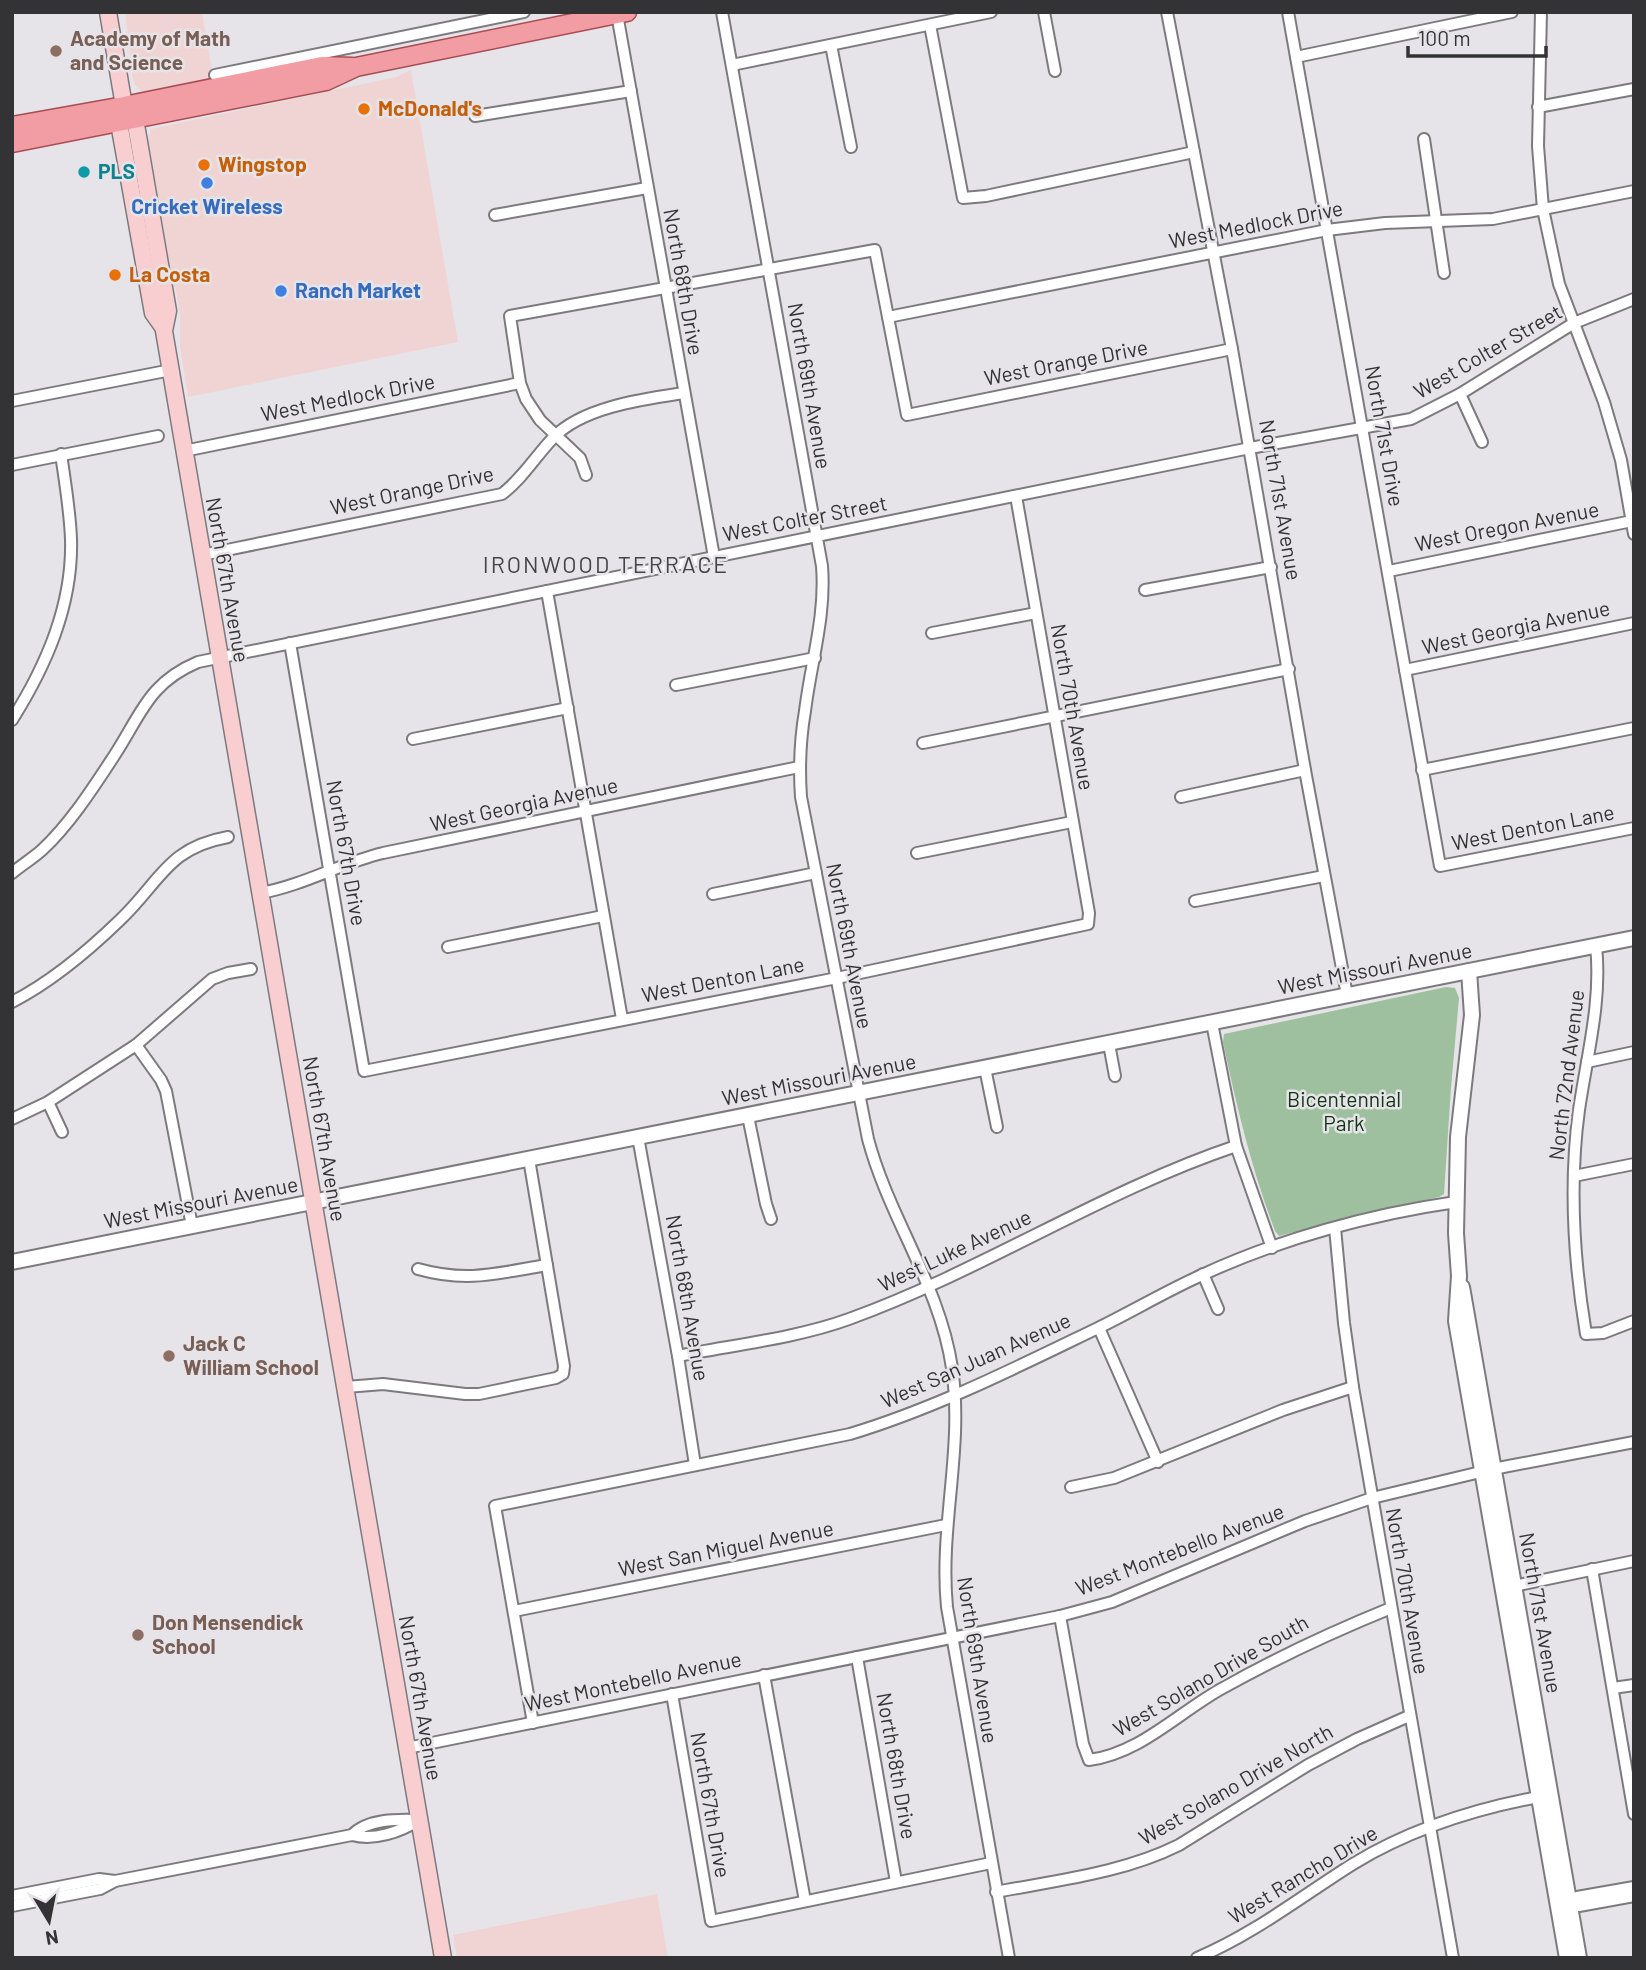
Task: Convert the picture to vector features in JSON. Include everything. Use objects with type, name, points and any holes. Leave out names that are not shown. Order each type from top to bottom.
[{"type":"main road","name":"North 67th Avenue","points":[[108,12],[126,116],[153,313],[163,327],[443,1958]]},
{"type":"main road","points":[[12,143],[126,116],[326,81],[356,67],[622,13]]},
{"type":"main road","points":[[12,126],[126,116]]},
{"type":"street","points":[[215,75],[524,12]]},
{"type":"street","name":"North 69th Avenue","points":[[722,12],[822,566],[824,600],[805,709],[799,767],[801,797],[857,1094],[874,1163],[930,1286],[945,1331],[955,1394],[955,1446],[946,1525],[944,1575],[952,1637],[1009,1958]]},
{"type":"street","points":[[732,65],[991,12]]},
{"type":"street","points":[[1044,12],[1055,71]]},
{"type":"street","name":"North 71st Avenue","points":[[1167,12],[1233,349],[1305,770],[1347,995]]},
{"type":"street","name":"North 71st Drive","points":[[1288,12],[1440,866]]},
{"type":"street","points":[[1296,57],[1512,12]]},
{"type":"street","points":[[1541,12],[1538,176],[1543,209],[1559,284],[1604,402],[1618,448],[1634,534]]},
{"type":"street","name":"North 68th Drive","points":[[622,13],[631,91],[647,188],[714,557]]},
{"type":"street","points":[[930,25],[963,198],[986,196],[1194,152]]},
{"type":"street","points":[[831,45],[851,147]]},
{"type":"street","points":[[1538,107],[1634,89]]},
{"type":"street","points":[[475,116],[631,91]]},
{"type":"street","points":[[1423,139],[1444,273]]},
{"type":"street","points":[[495,215],[647,188]]},
{"type":"street","name":"West Medlock Drive","points":[[888,317],[1327,230],[1385,223],[1493,219],[1634,191]]},
{"type":"street","points":[[586,475],[580,458],[540,420],[526,399],[520,383],[510,316],[875,250],[888,317]]},
{"type":"street","name":"West Colter Street","points":[[12,873],[43,849],[66,823],[115,754],[142,705],[185,667],[290,643],[1250,448],[1411,419],[1460,394],[1574,323],[1634,299]]},
{"type":"street","name":"West Orange Drive","points":[[888,317],[907,415],[1233,349]]},
{"type":"street","points":[[12,401],[170,370]]},
{"type":"street","name":"West Medlock Drive","points":[[184,451],[520,383]]},
{"type":"street","name":"West Orange Drive","points":[[202,555],[502,494],[517,483],[555,436],[589,414],[632,402],[684,393]]},
{"type":"street","points":[[1460,394],[1482,442]]},
{"type":"street","points":[[12,465],[158,436]]},
{"type":"street","points":[[12,720],[42,668],[62,610],[71,540],[61,454]]},
{"type":"street","name":"North 70th Avenue","points":[[1016,496],[1056,717],[1089,913],[1088,923]]},
{"type":"street","name":"West Oregon Avenue","points":[[1389,571],[1632,521]]},
{"type":"street","points":[[1145,590],[1271,567]]},
{"type":"street","points":[[547,591],[622,1019]]},
{"type":"street","points":[[932,633],[1036,612]]},
{"type":"street","name":"West Georgia Avenue","points":[[1405,670],[1634,623]]},
{"type":"street","name":"North 67th Drive","points":[[290,643],[364,1070]]},
{"type":"street","points":[[676,685],[816,658]]},
{"type":"street","points":[[923,743],[1289,669]]},
{"type":"street","points":[[413,739],[568,708]]},
{"type":"street","points":[[1422,770],[1634,728]]},
{"type":"street","name":"West Georgia Avenue","points":[[261,893],[283,889],[383,853],[799,767]]},
{"type":"street","points":[[1181,797],[1305,770]]},
{"type":"street","points":[[917,853],[1072,822]]},
{"type":"street","name":"West Denton Lane","points":[[1440,866],[1634,828]]},
{"type":"street","points":[[12,1002],[71,962],[118,922],[174,859],[196,845],[228,838]]},
{"type":"street","points":[[713,894],[816,873]]},
{"type":"street","points":[[1195,901],[1324,876]]},
{"type":"street","points":[[448,947],[603,916]]},
{"type":"street","name":"West Denton Lane","points":[[364,1070],[836,978],[1088,923]]},
{"type":"street","name":"West Missouri Avenue","points":[[12,1262],[1634,938]]},
{"type":"street","name":"North 72nd Avenue","points":[[1596,946],[1598,991],[1578,1112],[1574,1176],[1577,1261],[1586,1334],[1619,1328],[1634,1321]]},
{"type":"street","points":[[12,1119],[48,1102],[136,1045],[212,979],[251,969]]},
{"type":"street","name":"North 71st Avenue","points":[[1469,971],[1472,1015],[1458,1138],[1456,1202],[1459,1276],[1456,1321],[1488,1470],[1564,1904],[1579,1958]]},
{"type":"street","points":[[1212,1023],[1237,1146],[1272,1248]]},
{"type":"street","points":[[1109,1044],[1115,1076]]},
{"type":"street","points":[[136,1045],[166,1091],[192,1226]]},
{"type":"street","points":[[1587,1062],[1634,1052]]},
{"type":"street","points":[[985,1068],[997,1128]]},
{"type":"street","points":[[48,1102],[62,1132]]},
{"type":"street","points":[[748,1115],[771,1219]]},
{"type":"street","name":"North 68th Avenue","points":[[638,1137],[695,1465]]},
{"type":"street","name":"West Luke Avenue","points":[[678,1356],[819,1328],[846,1320],[930,1286],[1133,1188],[1204,1157],[1237,1146]]},
{"type":"street","points":[[346,1387],[383,1384],[450,1394],[479,1394],[556,1378],[563,1374],[564,1366],[529,1159]]},
{"type":"street","points":[[1574,1176],[1634,1164]]},
{"type":"street","name":"West San Juan Avenue","points":[[514,1611],[495,1506],[850,1434],[930,1407],[1098,1328],[1203,1274],[1335,1228],[1456,1202]]},
{"type":"street","name":"North 70th Avenue","points":[[1335,1228],[1343,1323],[1353,1387],[1452,1958]]},
{"type":"street","points":[[418,1269],[442,1276],[461,1277],[547,1265]]},
{"type":"street","points":[[1203,1274],[1218,1309]]},
{"type":"street","points":[[1098,1328],[1158,1462]]},
{"type":"street","points":[[1071,1487],[1114,1478],[1283,1410],[1353,1387]]},
{"type":"street","name":"West Montebello Avenue","points":[[407,1748],[1060,1616],[1112,1602],[1305,1521],[1372,1498],[1488,1470],[1634,1442]]},
{"type":"street","name":"West San Miguel Avenue","points":[[514,1611],[946,1525]]},
{"type":"street","points":[[1508,1587],[1634,1561]]},
{"type":"street","points":[[1592,1569],[1633,1808]]},
{"type":"street","name":"West Solano Drive South","points":[[1060,1616],[1083,1744],[1090,1759],[1109,1757],[1127,1749],[1217,1691],[1273,1660],[1391,1608]]},
{"type":"street","points":[[514,1611],[533,1723]]},
{"type":"street","name":"North 68th Drive","points":[[857,1657],[897,1882]]},
{"type":"street","points":[[764,1675],[805,1901],[991,1863]]},
{"type":"street","points":[[1613,1688],[1634,1685]]},
{"type":"street","name":"North 67th Drive","points":[[672,1694],[711,1921],[805,1901]]},
{"type":"street","name":"West Solano Drive North","points":[[996,1892],[1126,1867],[1157,1856],[1180,1845],[1308,1765],[1409,1716]]},
{"type":"street","name":"West Rancho Drive","points":[[1202,1957],[1258,1927],[1356,1863],[1429,1827],[1459,1815],[1545,1796]]},
{"type":"street","points":[[12,1896],[99,1879],[114,1881],[352,1835],[363,1838],[398,1831],[419,1820]]},
{"type":"street","points":[[12,1906],[100,1889],[114,1881]]},
{"type":"street","points":[[1564,1904],[1579,1906],[1634,1887]]},
{"type":"street","points":[[1602,1897],[1634,1896]]},
{"type":"street","name":"North 71st Avenue","points":[[1564,1904],[1567,1958]]},
{"type":"shaded area","points":[[125,12],[202,12],[214,82],[149,93],[141,91],[132,76]]},
{"type":"shaded area","points":[[411,70],[458,342],[188,397],[180,346],[180,315],[176,290],[165,265],[164,230],[148,139],[151,129],[396,77]]},
{"type":"shaded area","points":[[657,1894],[668,1958],[457,1958],[453,1935]]},
{"type":"green space","name":"Bicentennial Park","points":[[1446,987],[1455,988],[1459,998],[1444,1194],[1279,1236],[1266,1207],[1245,1137],[1223,1042],[1224,1034]]},
{"type":"place","name":"Academy of Math and Science","points":[[56,51]]},
{"type":"place","name":"McDonald's","points":[[364,109]]},
{"type":"place","name":"Wingstop","points":[[204,165]]},
{"type":"place","name":"PLS","points":[[84,172]]},
{"type":"place","name":"Cricket Wireless","points":[[207,183]]},
{"type":"place","name":"La Costa","points":[[115,275]]},
{"type":"place","name":"Ranch Market","points":[[281,291]]},
{"type":"place","name":"Jack C William School","points":[[169,1356]]},
{"type":"place","name":"Don Mensendick School","points":[[138,1635]]},
{"type":"district","name":"IRONWOOD TERRACE","points":[[606,565]]}]
